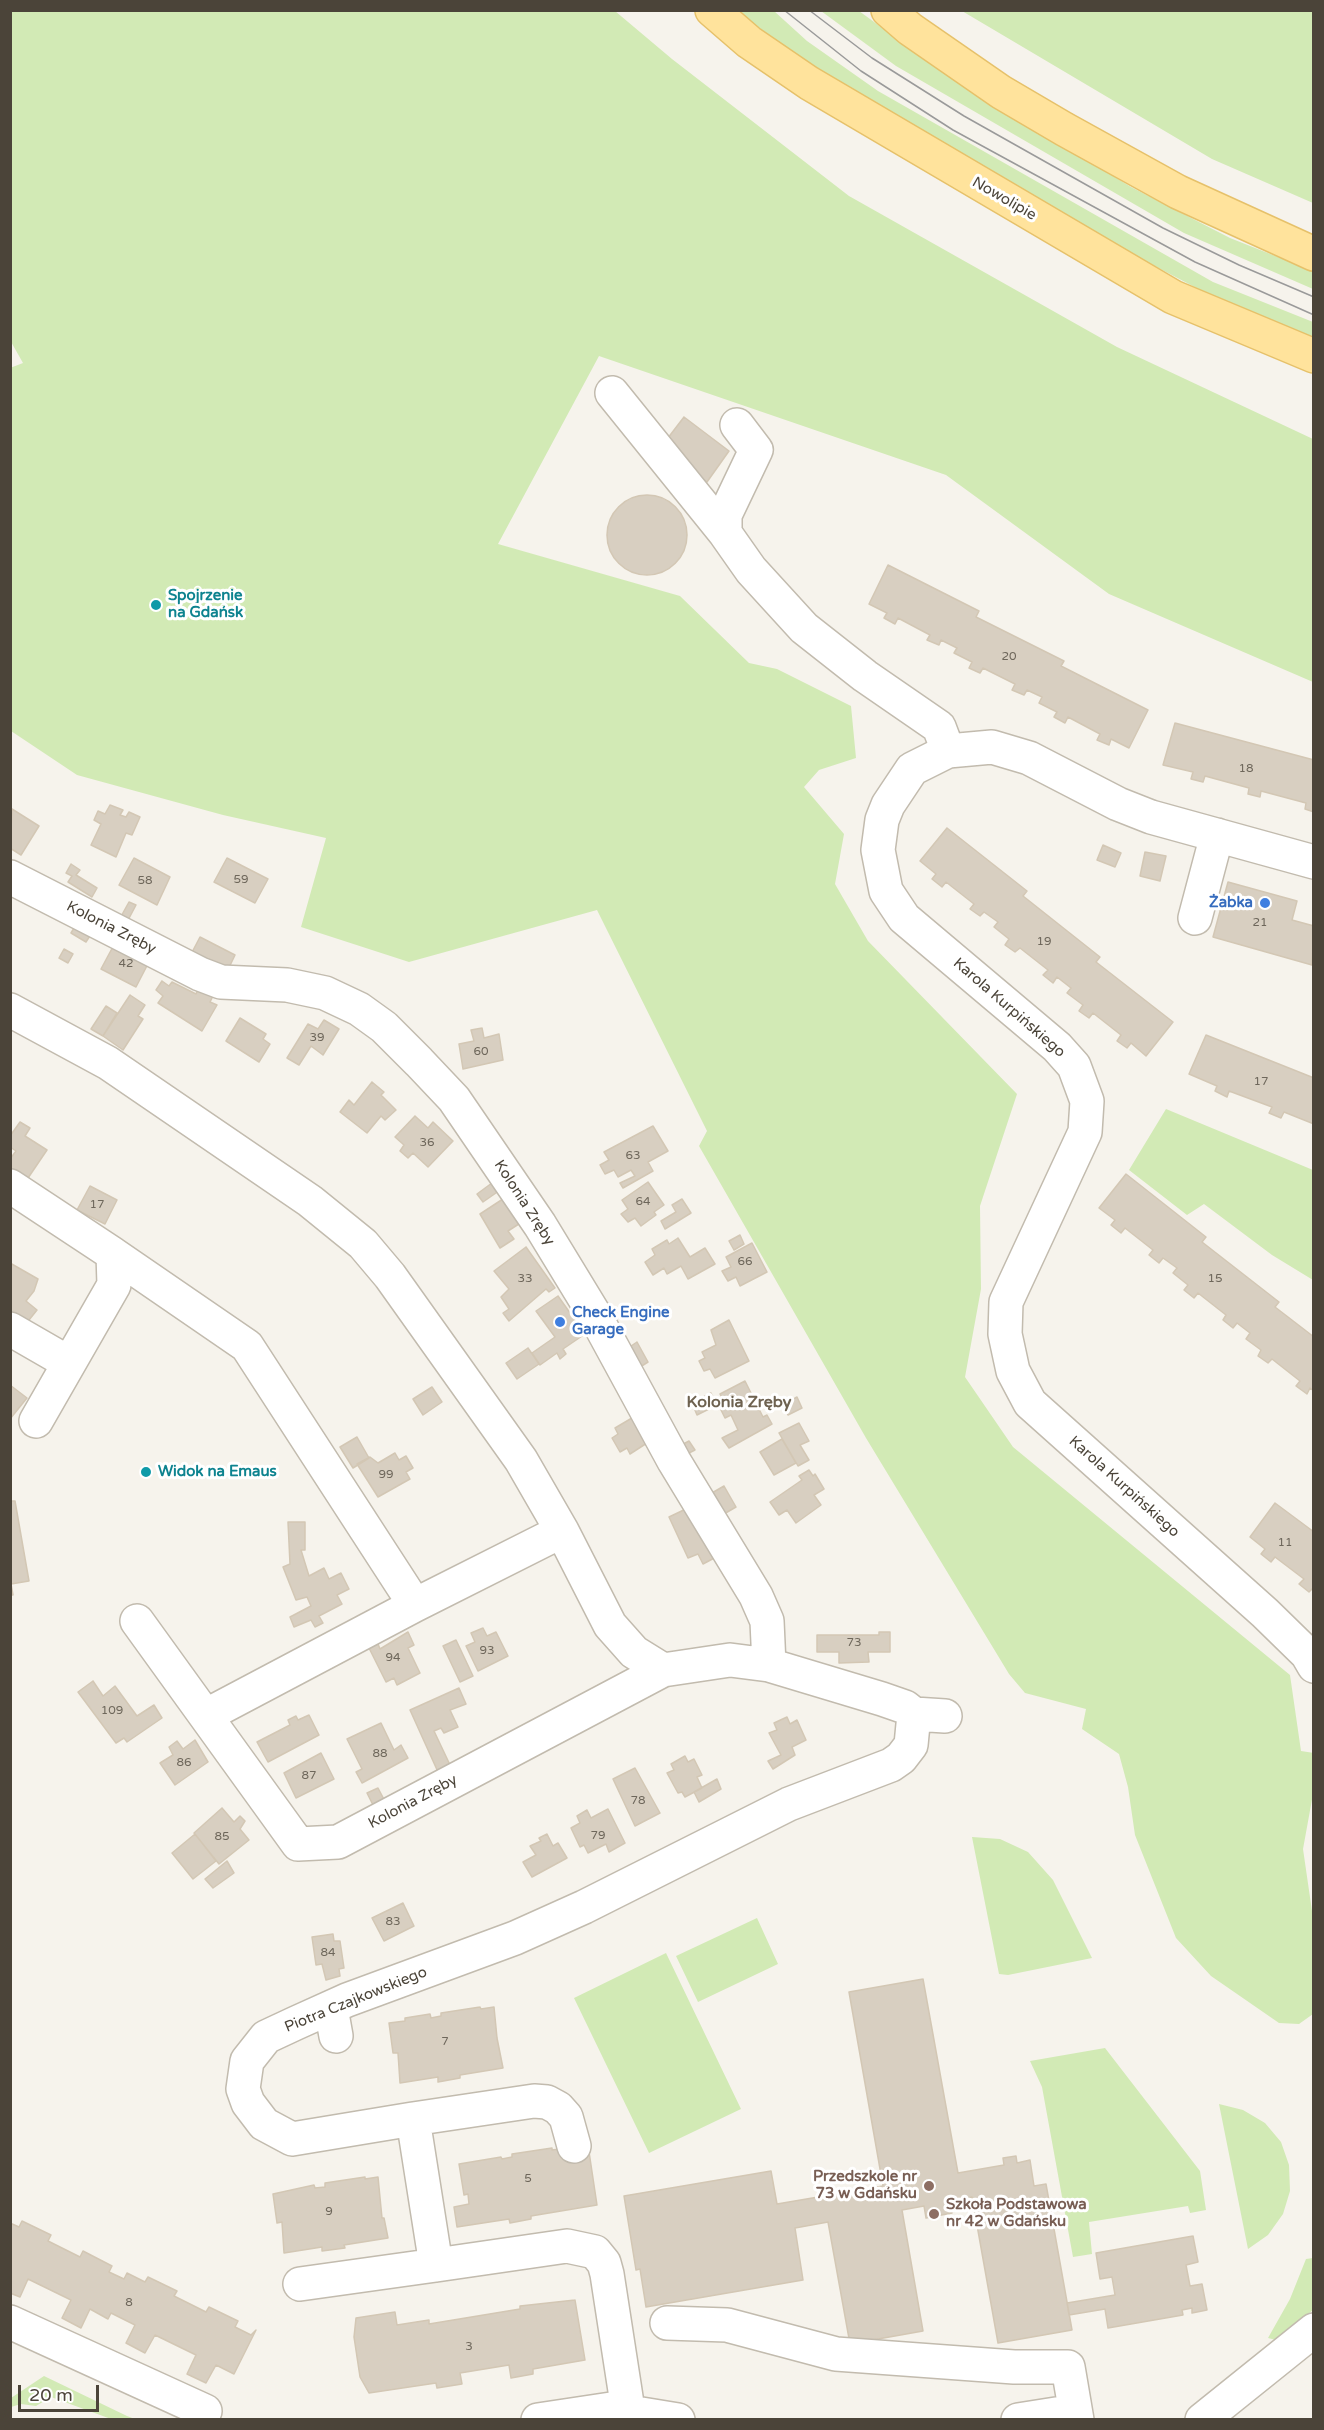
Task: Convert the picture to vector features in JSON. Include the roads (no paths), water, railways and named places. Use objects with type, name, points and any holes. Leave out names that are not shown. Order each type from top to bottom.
[{"type":"main road","name":"Nowolipie","points":[[712,10],[749,42],[809,83],[1173,297],[1314,356]]},
{"type":"main road","points":[[888,10],[910,29],[1001,92],[1064,129],[1178,192],[1314,254]]},
{"type":"street","points":[[612,393],[725,533],[751,570],[804,628],[865,676],[939,727],[948,751]]},
{"type":"street","points":[[725,533],[725,514],[756,450],[737,425]]},
{"type":"street","name":"Karola Kurpińskiego","points":[[1314,862],[1151,817],[1118,804],[1029,758],[992,747],[948,751],[912,770],[888,805],[882,820],[878,850],[886,891],[904,918],[1057,1047],[1074,1066],[1087,1101],[1085,1132],[1006,1302],[1005,1334],[1013,1371],[1030,1403],[1265,1613],[1307,1654],[1314,1666]]},
{"type":"street","points":[[1195,918],[1217,835]]},
{"type":"street","name":"Kolonia Zręby","points":[[10,877],[200,974],[222,982],[287,985],[325,993],[384,1026],[419,1062],[454,1099],[540,1225],[593,1312],[674,1461],[756,1596],[767,1621],[769,1665],[730,1660],[663,1670],[338,1842],[298,1844],[137,1621]]},
{"type":"street","points":[[10,1010],[108,1063],[310,1201],[363,1244],[390,1276],[520,1460],[562,1531],[610,1625],[634,1652],[663,1670]]},
{"type":"street","points":[[10,1186],[247,1346],[415,1605]]},
{"type":"street","points":[[36,1421],[114,1285],[113,1254]]},
{"type":"street","points":[[10,1329],[69,1363]]},
{"type":"street","points":[[207,1715],[415,1605],[562,1531]]},
{"type":"street","name":"Piotra Czajkowskiego","points":[[574,2146],[566,2117],[558,2108],[547,2102],[534,2101],[292,2139],[277,2133],[257,2116],[243,2089],[247,2061],[254,2049],[266,2037],[334,2022],[594,1902],[789,1804],[891,1765],[902,1758],[929,1715],[769,1665]]},
{"type":"street","points":[[413,2119],[436,2265]]},
{"type":"street","points":[[300,2284],[567,2246],[596,2252],[604,2263],[607,2274],[632,2414]]},
{"type":"street","points":[[10,2322],[205,2411]]},
{"type":"street","points":[[667,2324],[727,2325],[836,2354],[1014,2367],[1068,2367],[1076,2415],[1018,2420]]},
{"type":"street","points":[[1202,2420],[1314,2330]]},
{"type":"street","points":[[538,2420],[611,2409],[678,2420]]},
{"type":"tram line","points":[[784,10],[861,71],[953,130],[1195,262],[1314,315]]},
{"type":"tram line","points":[[809,10],[872,58],[964,116],[1163,228],[1239,265],[1314,297]]},
{"type":"place","name":"Spojrzenie na Gdańsk","points":[[156,605]]},
{"type":"place","name":"Żabka","points":[[1265,903]]},
{"type":"place","name":"Check Engine Garage","points":[[560,1322]]},
{"type":"place","name":"Widok na Emaus","points":[[146,1472]]},
{"type":"place","name":"Przedszkole nr 73 w Gdańsku","points":[[929,2186]]},
{"type":"place","name":"Szkoła Podstawowa nr 42 w Gdańsku","points":[[934,2214]]},
{"type":"district","name":"Kolonia Zręby","points":[[739,1403]]}]
